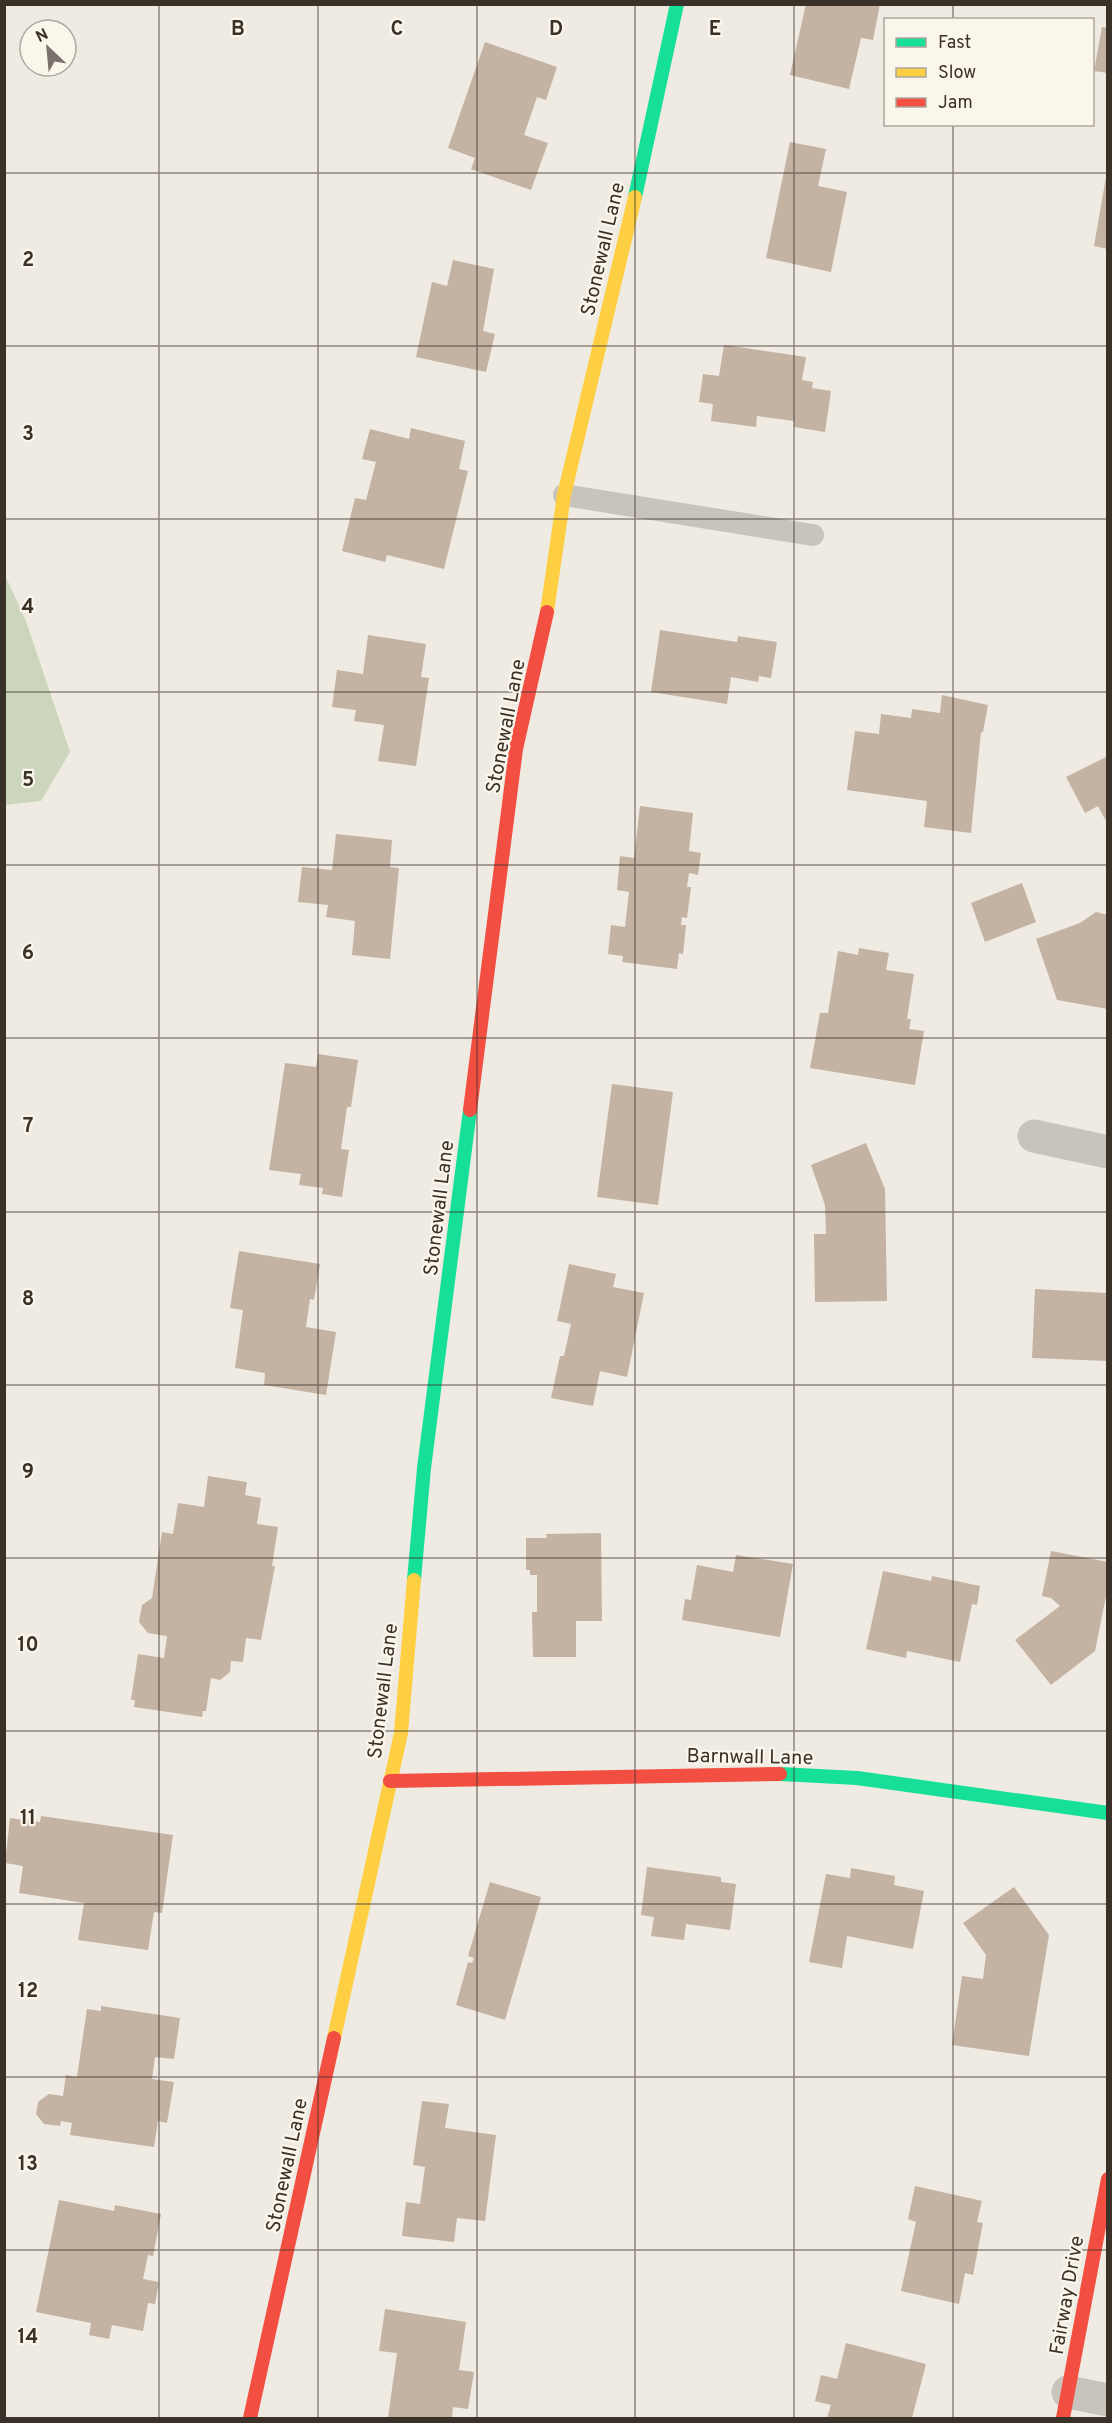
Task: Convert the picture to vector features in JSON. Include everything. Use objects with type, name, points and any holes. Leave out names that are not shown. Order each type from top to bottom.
[{"type":"street","name":"Stonewall Lane","points":[[250,2418],[401,1733],[424,1468],[516,748],[545,628],[564,495],[626,239],[677,4]]},
{"type":"street","points":[[1034,1136],[1107,1152]]},
{"type":"street","name":"Barnwall Lane","points":[[390,1781],[753,1773],[857,1778],[1107,1813]]},
{"type":"street","name":"Fairway Drive","points":[[1066,2405],[1107,2179]]},
{"type":"street","points":[[1066,2405],[1107,2400]]},
{"type":"lane","points":[[564,495],[813,535]]},
{"type":"green space","points":[[4,573],[26,621],[70,752],[41,801],[5,805]]},
{"type":"building","points":[[806,4],[880,4],[873,40],[861,38],[849,89],[790,75]]},
{"type":"building","points":[[1102,27],[1108,28],[1108,73],[1094,71]]},
{"type":"building","points":[[485,42],[557,67],[546,100],[537,97],[524,135],[548,143],[531,190],[471,169],[475,158],[448,148]]},
{"type":"building","points":[[790,142],[826,149],[818,186],[847,192],[831,272],[766,258]]},
{"type":"building","points":[[1106,177],[1108,177],[1108,249],[1094,246]]},
{"type":"building","points":[[453,260],[494,269],[483,331],[495,334],[486,372],[416,357],[432,282],[447,286]]},
{"type":"building","points":[[724,345],[806,357],[802,380],[813,382],[812,388],[831,391],[825,432],[794,427],[794,421],[757,416],[756,427],[711,421],[713,404],[699,402],[703,374],[719,376]]},
{"type":"building","points":[[411,428],[465,441],[459,469],[468,471],[444,569],[387,555],[385,562],[342,551],[355,498],[366,500],[376,462],[362,459],[370,429],[409,439]]},
{"type":"building","points":[[660,630],[737,642],[738,636],[777,642],[771,678],[759,676],[758,682],[731,677],[727,704],[651,692]]},
{"type":"building","points":[[368,635],[426,644],[421,677],[429,678],[416,766],[378,761],[384,725],[354,721],[356,710],[332,707],[337,670],[363,674]]},
{"type":"building","points":[[942,695],[988,705],[983,732],[981,732],[971,833],[924,827],[927,801],[847,790],[855,731],[879,734],[881,714],[911,718],[912,709],[940,713]]},
{"type":"building","points":[[1108,756],[1108,825],[1098,806],[1085,813],[1066,777]]},
{"type":"building","points":[[640,806],[693,813],[689,851],[701,853],[698,875],[689,873],[687,887],[691,887],[687,918],[682,917],[681,925],[686,925],[683,954],[679,953],[677,969],[622,962],[623,956],[608,954],[611,925],[625,927],[629,892],[617,890],[620,856],[634,858]]},
{"type":"building","points":[[336,834],[392,840],[390,867],[399,868],[390,959],[352,955],[355,921],[326,917],[328,905],[298,902],[302,867],[332,870]]},
{"type":"building","points":[[1022,883],[1036,922],[985,942],[971,903]]},
{"type":"building","points":[[1096,912],[1108,915],[1108,1009],[1057,1000],[1036,939],[1080,923]]},
{"type":"building","points":[[859,948],[889,953],[886,970],[914,974],[907,1019],[911,1019],[909,1029],[924,1031],[915,1085],[810,1068],[820,1013],[828,1013],[838,951],[858,955]]},
{"type":"building","points":[[318,1054],[358,1060],[351,1107],[347,1107],[341,1149],[349,1150],[342,1197],[322,1194],[323,1188],[299,1185],[301,1174],[269,1170],[285,1063],[316,1067]]},
{"type":"building","points":[[612,1084],[673,1092],[658,1205],[597,1197]]},
{"type":"building","points":[[866,1143],[885,1189],[887,1301],[815,1302],[814,1234],[826,1234],[825,1205],[811,1165]]},
{"type":"building","points":[[239,1251],[320,1264],[314,1300],[310,1299],[306,1327],[336,1332],[326,1395],[264,1385],[265,1373],[235,1368],[243,1310],[230,1308]]},
{"type":"building","points":[[569,1264],[616,1274],[613,1287],[644,1293],[627,1377],[600,1371],[593,1406],[551,1398],[560,1356],[564,1356],[571,1324],[557,1321]]},
{"type":"building","points":[[1035,1289],[1108,1293],[1108,1361],[1032,1358]]},
{"type":"building","points":[[208,1476],[247,1482],[245,1495],[261,1498],[257,1524],[278,1527],[272,1566],[275,1566],[261,1640],[246,1638],[243,1662],[231,1661],[230,1672],[220,1680],[211,1678],[206,1711],[203,1711],[202,1717],[134,1707],[135,1700],[131,1700],[138,1654],[164,1658],[167,1636],[148,1633],[139,1622],[142,1605],[152,1598],[162,1532],[173,1534],[178,1503],[204,1507]]},
{"type":"building","points":[[601,1533],[602,1621],[576,1621],[576,1657],[533,1657],[532,1612],[537,1612],[537,1575],[530,1575],[530,1570],[526,1570],[526,1538],[547,1538],[546,1534]]},
{"type":"building","points":[[1051,1551],[1108,1562],[1108,1586],[1095,1651],[1051,1685],[1015,1640],[1060,1606],[1051,1598],[1042,1596]]},
{"type":"building","points":[[736,1555],[793,1564],[780,1637],[682,1620],[685,1599],[691,1600],[697,1565],[733,1572]]},
{"type":"building","points":[[883,1571],[931,1581],[932,1576],[980,1586],[977,1605],[972,1604],[960,1662],[907,1651],[906,1658],[866,1649]]},
{"type":"building","points":[[41,1816],[173,1835],[162,1913],[154,1912],[148,1950],[78,1940],[84,1903],[19,1893],[23,1866],[5,1863],[10,1818],[40,1822]]},
{"type":"building","points":[[647,1867],[721,1877],[721,1882],[736,1884],[730,1930],[686,1924],[684,1940],[651,1936],[654,1917],[641,1915]]},
{"type":"building","points":[[851,1868],[895,1876],[894,1885],[924,1891],[913,1949],[847,1936],[842,1968],[809,1962],[826,1874],[850,1878]]},
{"type":"building","points":[[490,1882],[541,1897],[505,2020],[456,2005],[468,1962],[472,1963],[474,1958],[468,1956]]},
{"type":"building","points":[[1014,1887],[1049,1935],[1029,2056],[952,2045],[962,1976],[983,1979],[986,1955],[963,1923]]},
{"type":"building","points":[[101,2006],[180,2018],[174,2059],[155,2057],[152,2079],[174,2082],[167,2123],[158,2121],[154,2147],[70,2135],[72,2123],[61,2121],[60,2126],[44,2124],[36,2114],[38,2102],[49,2094],[63,2096],[66,2075],[77,2077],[87,2009],[101,2011]]},
{"type":"building","points":[[422,2101],[449,2104],[445,2128],[496,2135],[485,2221],[457,2218],[454,2242],[402,2236],[406,2202],[420,2204],[425,2167],[413,2165]]},
{"type":"building","points":[[915,2186],[982,2201],[977,2222],[983,2223],[973,2275],[965,2273],[959,2304],[901,2291],[916,2222],[908,2219]]},
{"type":"building","points":[[59,2200],[114,2211],[115,2205],[161,2214],[153,2256],[148,2255],[143,2279],[159,2282],[155,2304],[148,2303],[143,2331],[112,2325],[109,2339],[89,2335],[91,2323],[36,2312]]},
{"type":"building","points":[[385,2309],[466,2322],[459,2370],[474,2372],[468,2409],[453,2407],[452,2418],[388,2418],[397,2353],[379,2351]]},
{"type":"building","points":[[846,2343],[926,2364],[912,2418],[827,2418],[831,2405],[815,2401],[821,2375],[837,2379]]},
{"type":"traffic: fast","points":[[635,197],[677,4]]},
{"type":"traffic: fast","points":[[414,1580],[424,1468],[470,1110]]},
{"type":"traffic: fast","points":[[780,1774],[857,1778],[1108,1813]]},
{"type":"traffic: slow","points":[[547,612],[564,495],[635,197]]},
{"type":"traffic: slow","points":[[334,2038],[401,1733],[414,1580]]},
{"type":"traffic: jam","points":[[470,1110],[516,749],[547,612]]},
{"type":"traffic: jam","points":[[390,1781],[780,1774]]},
{"type":"traffic: jam","points":[[250,2418],[334,2038]]},
{"type":"traffic: jam","points":[[1063,2418],[1108,2179]]}]
